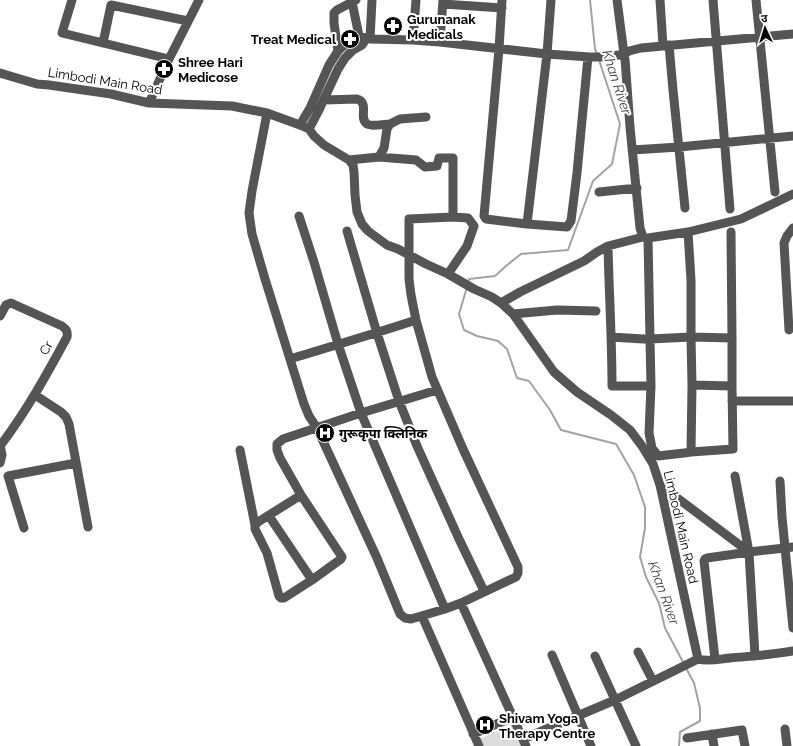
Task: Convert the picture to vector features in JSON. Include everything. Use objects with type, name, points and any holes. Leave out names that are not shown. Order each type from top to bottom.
[{"type":"street","points":[[72,0],[62,33],[169,59]]},
{"type":"street","points":[[149,103],[169,59],[199,0]]},
{"type":"street","points":[[304,127],[324,100],[338,69],[345,58],[353,50],[362,45],[365,38],[372,0]]},
{"type":"street","points":[[413,40],[416,0]]},
{"type":"street","points":[[527,224],[547,54],[548,0]]},
{"type":"street","points":[[618,0],[623,54],[625,59],[636,188],[643,234],[650,339],[651,386],[649,433],[652,448],[658,456],[733,449],[730,232]]},
{"type":"street","points":[[660,0],[673,90],[685,208]]},
{"type":"street","points":[[713,0],[730,209]]},
{"type":"street","points":[[756,0],[775,192]]},
{"type":"street","points":[[338,51],[334,13],[354,1],[365,38]]},
{"type":"street","points":[[440,42],[443,2],[502,4],[484,216],[486,219],[527,224],[567,227],[571,221],[590,57]]},
{"type":"street","points":[[103,43],[111,3],[188,21]]},
{"type":"street","points":[[304,127],[310,108],[329,65],[338,51],[348,42],[365,38],[440,42],[547,54],[602,57],[619,55],[641,48],[793,34]]},
{"type":"street","name":"Limbodi Main Road","points":[[0,73],[37,84],[111,94],[149,103],[232,106],[267,113],[304,127]]},
{"type":"street","points":[[324,100],[361,100],[363,103],[365,122],[372,125],[390,124],[400,120],[426,116]]},
{"type":"street","points":[[267,113],[249,213],[252,234],[304,404],[309,416],[317,428],[377,558],[400,614],[405,618],[411,619],[445,609],[516,577],[518,573],[518,567],[463,449],[432,377],[416,320],[411,295],[408,254],[410,218],[468,218],[474,226],[467,246],[448,274]]},
{"type":"street","points":[[380,157],[384,148],[387,129],[390,124]]},
{"type":"street","points":[[304,127],[324,145],[349,160],[380,157],[416,160],[425,167],[436,166],[438,158],[453,158],[453,217]]},
{"type":"street","points":[[632,150],[793,136]]},
{"type":"street","name":"Limbodi Main Road","points":[[349,160],[353,165],[357,212],[362,224],[368,231],[387,245],[448,274],[501,303],[513,314],[554,372],[577,392],[630,430],[642,446],[653,464],[660,485],[698,659]]},
{"type":"street","points":[[599,192],[636,188]]},
{"type":"street","points":[[501,303],[520,292],[584,261],[608,246],[643,234],[688,232],[741,219],[793,194]]},
{"type":"street","points":[[299,216],[338,344],[361,413],[445,609]]},
{"type":"street","points":[[789,330],[790,285],[784,243],[793,228]]},
{"type":"street","points":[[347,231],[399,401],[417,446],[484,591]]},
{"type":"street","points":[[688,232],[691,280],[691,452]]},
{"type":"street","points":[[608,246],[612,386],[651,386]]},
{"type":"street","name":"Cr","points":[[0,316],[6,305],[11,303],[62,326],[68,333],[68,337],[35,396],[11,432],[0,445]]},
{"type":"street","points":[[513,314],[557,310],[596,311]]},
{"type":"street","points":[[290,359],[416,320]]},
{"type":"street","points":[[611,337],[644,339],[691,337],[732,338]]},
{"type":"street","points":[[692,385],[732,386]]},
{"type":"street","points":[[240,450],[255,529],[267,553],[279,596],[284,598],[312,580],[342,557],[301,496],[280,458],[277,450],[277,444],[282,439],[437,390]]},
{"type":"street","points":[[35,396],[61,412],[66,417],[88,527]]},
{"type":"street","points":[[732,400],[793,401]]},
{"type":"street","points":[[0,445],[2,455],[0,463]]},
{"type":"street","points":[[24,528],[4,475],[76,463]]},
{"type":"street","points":[[736,476],[749,552],[754,656]]},
{"type":"street","points":[[780,481],[782,517],[789,548],[793,628]]},
{"type":"street","points":[[660,485],[749,552]]},
{"type":"street","points":[[255,525],[301,496]]},
{"type":"street","points":[[269,516],[312,580]]},
{"type":"street","points":[[715,659],[705,559],[749,552],[789,548]]},
{"type":"street","points":[[461,602],[525,743],[698,659],[754,656],[793,651]]},
{"type":"street","points":[[422,616],[479,746]]},
{"type":"street","points":[[638,652],[652,681]]},
{"type":"street","points":[[552,656],[591,746]]},
{"type":"street","points":[[595,656],[636,746]]},
{"type":"street","points":[[474,734],[513,717]]},
{"type":"street","points":[[740,720],[745,746]]},
{"type":"street","points":[[687,738],[742,730]]},
{"type":"street","points":[[785,730],[787,746]]},
{"type":"street","points":[[712,734],[714,746]]},
{"type":"shaded area","points":[[513,724],[521,746],[482,746],[479,739]]},
{"type":"waterway","name":"Khan River","points":[[590,0],[595,49],[597,54]]},
{"type":"waterway","name":"Khan River","points":[[468,283],[469,279],[495,276],[521,254],[568,250],[593,181],[612,164],[620,124],[599,60]]},
{"type":"waterway","name":"Khan River","points":[[467,287],[459,314],[464,330],[477,336],[498,341],[507,349],[517,378],[529,381],[550,410],[561,430],[616,444],[634,475],[645,507],[645,528],[640,557],[646,577],[659,603],[665,628],[683,662]]},
{"type":"waterway","name":"Khan River","points":[[679,746],[680,732],[700,721],[700,708],[694,683],[686,668]]},
{"type":"place","name":"Gurunanak Medicals","points":[[393,26]]},
{"type":"place","name":"Treat Medical","points":[[350,39]]},
{"type":"place","name":"Shree Hari Medicose","points":[[164,69]]},
{"type":"place","name":"गुरूकृपा क्लिनिक","points":[[325,433]]},
{"type":"place","name":"Shivam Yoga Therapy Centre","points":[[485,725]]}]
